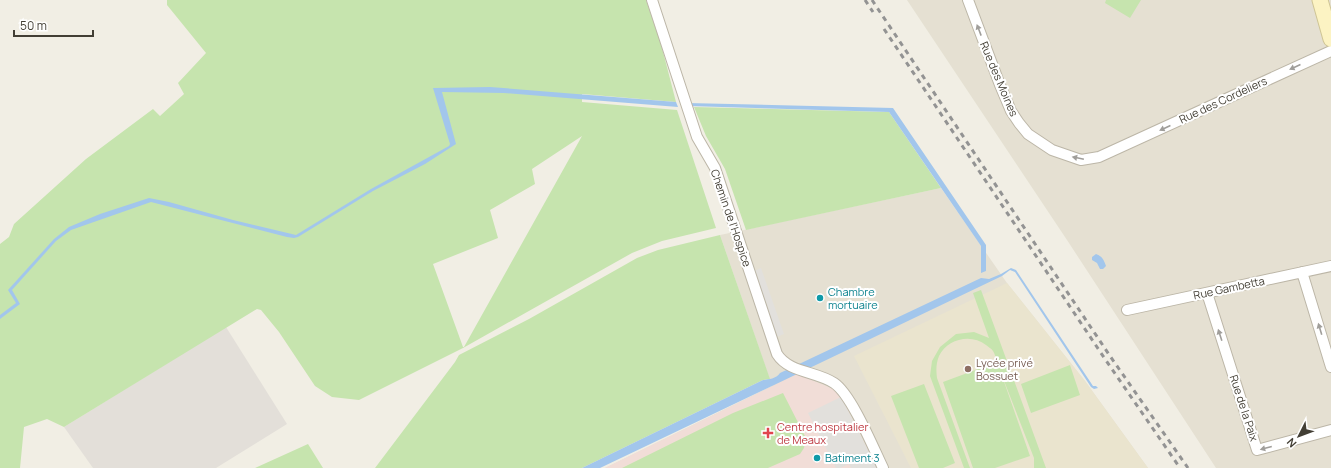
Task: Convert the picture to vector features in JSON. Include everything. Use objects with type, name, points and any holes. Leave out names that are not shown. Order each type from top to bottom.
[{"type":"street","name":"Chemin de l'Hospice","points":[[652,0],[698,137],[715,168],[777,354],[788,365],[827,379],[834,383],[845,394],[883,468]]},
{"type":"street","name":"Rue des Moines","points":[[968,0],[1011,111],[1018,123],[1028,134],[1052,150],[1081,160],[1099,157],[1115,150]]},
{"type":"street","points":[[1320,0],[1331,39]]},
{"type":"street","name":"Rue des Cordeliers","points":[[1115,150],[1331,51]]},
{"type":"street","name":"Rue Gambetta","points":[[1128,310],[1331,266]]},
{"type":"street","points":[[1302,272],[1331,367]]},
{"type":"street","name":"Rue de la Paix","points":[[1207,293],[1257,450],[1331,430]]},
{"type":"shaded area","points":[[907,0],[1331,0],[1331,468],[1216,468],[1067,240]]},
{"type":"shaded area","points":[[941,188],[1007,283],[1085,381],[1148,468],[605,468],[772,386],[720,235]]},
{"type":"shaded area","points":[[761,268],[784,334],[777,337],[754,271]]},
{"type":"shaded area","name":"Lycée privé Bossuet","points":[[1007,283],[1085,381],[1148,468],[911,468],[854,356]]},
{"type":"shaded area","points":[[226,327],[287,424],[216,468],[93,468],[64,427]]},
{"type":"shaded area","name":"Centre hospitalier de Meaux","points":[[797,374],[838,391],[877,468],[605,468]]},
{"type":"shaded area","points":[[841,397],[877,468],[851,468],[849,464],[836,468],[808,413]]},
{"type":"green space","points":[[167,0],[646,0],[661,44],[676,102],[582,94],[582,102],[677,110],[716,228],[662,241],[632,253],[463,348],[359,400],[332,397],[315,386],[279,332],[261,310],[257,309],[64,427],[47,419],[24,427],[20,468],[0,468],[0,244],[9,237],[14,224],[86,159],[153,109],[160,116],[184,94],[178,83],[206,53],[167,5]],"holes":[[[582,136],[464,347],[433,264],[498,238],[490,210],[535,184],[532,169]]]},
{"type":"green space","points":[[1106,0],[1141,0],[1130,18],[1105,3]]},
{"type":"green space","points":[[694,107],[889,112],[941,188],[746,230],[725,169],[706,136]]},
{"type":"green space","points":[[720,235],[770,379],[763,380],[582,468],[375,468],[459,355],[529,319],[637,258],[658,250]]},
{"type":"green space","points":[[981,290],[1046,468],[1034,468],[1034,458],[1001,373],[1030,456],[995,468],[973,468],[943,382],[997,362],[994,352],[990,348],[980,341],[973,339],[953,342],[943,350],[939,356],[936,370],[937,378],[970,468],[964,468],[930,376],[932,361],[940,347],[956,334],[974,332],[989,338],[973,293]]},
{"type":"green space","points":[[1070,365],[1080,395],[1031,413],[1021,384]]},
{"type":"green space","points":[[924,384],[955,463],[943,468],[919,468],[891,396]]},
{"type":"green space","points":[[783,393],[806,438],[804,448],[800,454],[768,468],[622,468],[733,413]]},
{"type":"green space","points":[[308,444],[323,468],[255,468]]},
{"type":"water","points":[[490,87],[676,102],[678,107],[504,93],[442,92],[456,144],[425,164],[373,191],[298,237],[287,237],[151,202],[71,230],[56,241],[12,290],[20,304],[0,319],[0,315],[16,303],[8,290],[54,239],[69,227],[100,214],[149,198],[296,235],[371,189],[449,146],[450,144],[433,88]]},
{"type":"water","points":[[687,103],[893,108],[986,245],[986,271],[981,273],[981,246],[889,112],[688,106]]},
{"type":"water","points":[[1096,254],[1101,257],[1106,266],[1103,269],[1100,269],[1097,263],[1092,260],[1092,257]]},
{"type":"water","points":[[1011,268],[1016,270],[1093,386],[1098,388],[1094,389],[1091,387],[1015,272],[1010,270],[1002,276],[600,468],[582,468],[763,380],[774,378],[780,373],[981,278],[989,279]]},
{"type":"railway","points":[[865,0],[873,12]]},
{"type":"railway","points":[[872,0],[1110,356],[1188,468]]},
{"type":"railway","points":[[884,29],[1105,359],[1180,468]]},
{"type":"place","name":"Chambre mortuaire","points":[[820,298]]},
{"type":"place","name":"Lycée privé Bossuet","points":[[968,369]]},
{"type":"place","name":"Centre hospitalier de Meaux","points":[[768,433]]},
{"type":"place","name":"Batiment 3","points":[[817,458]]}]
